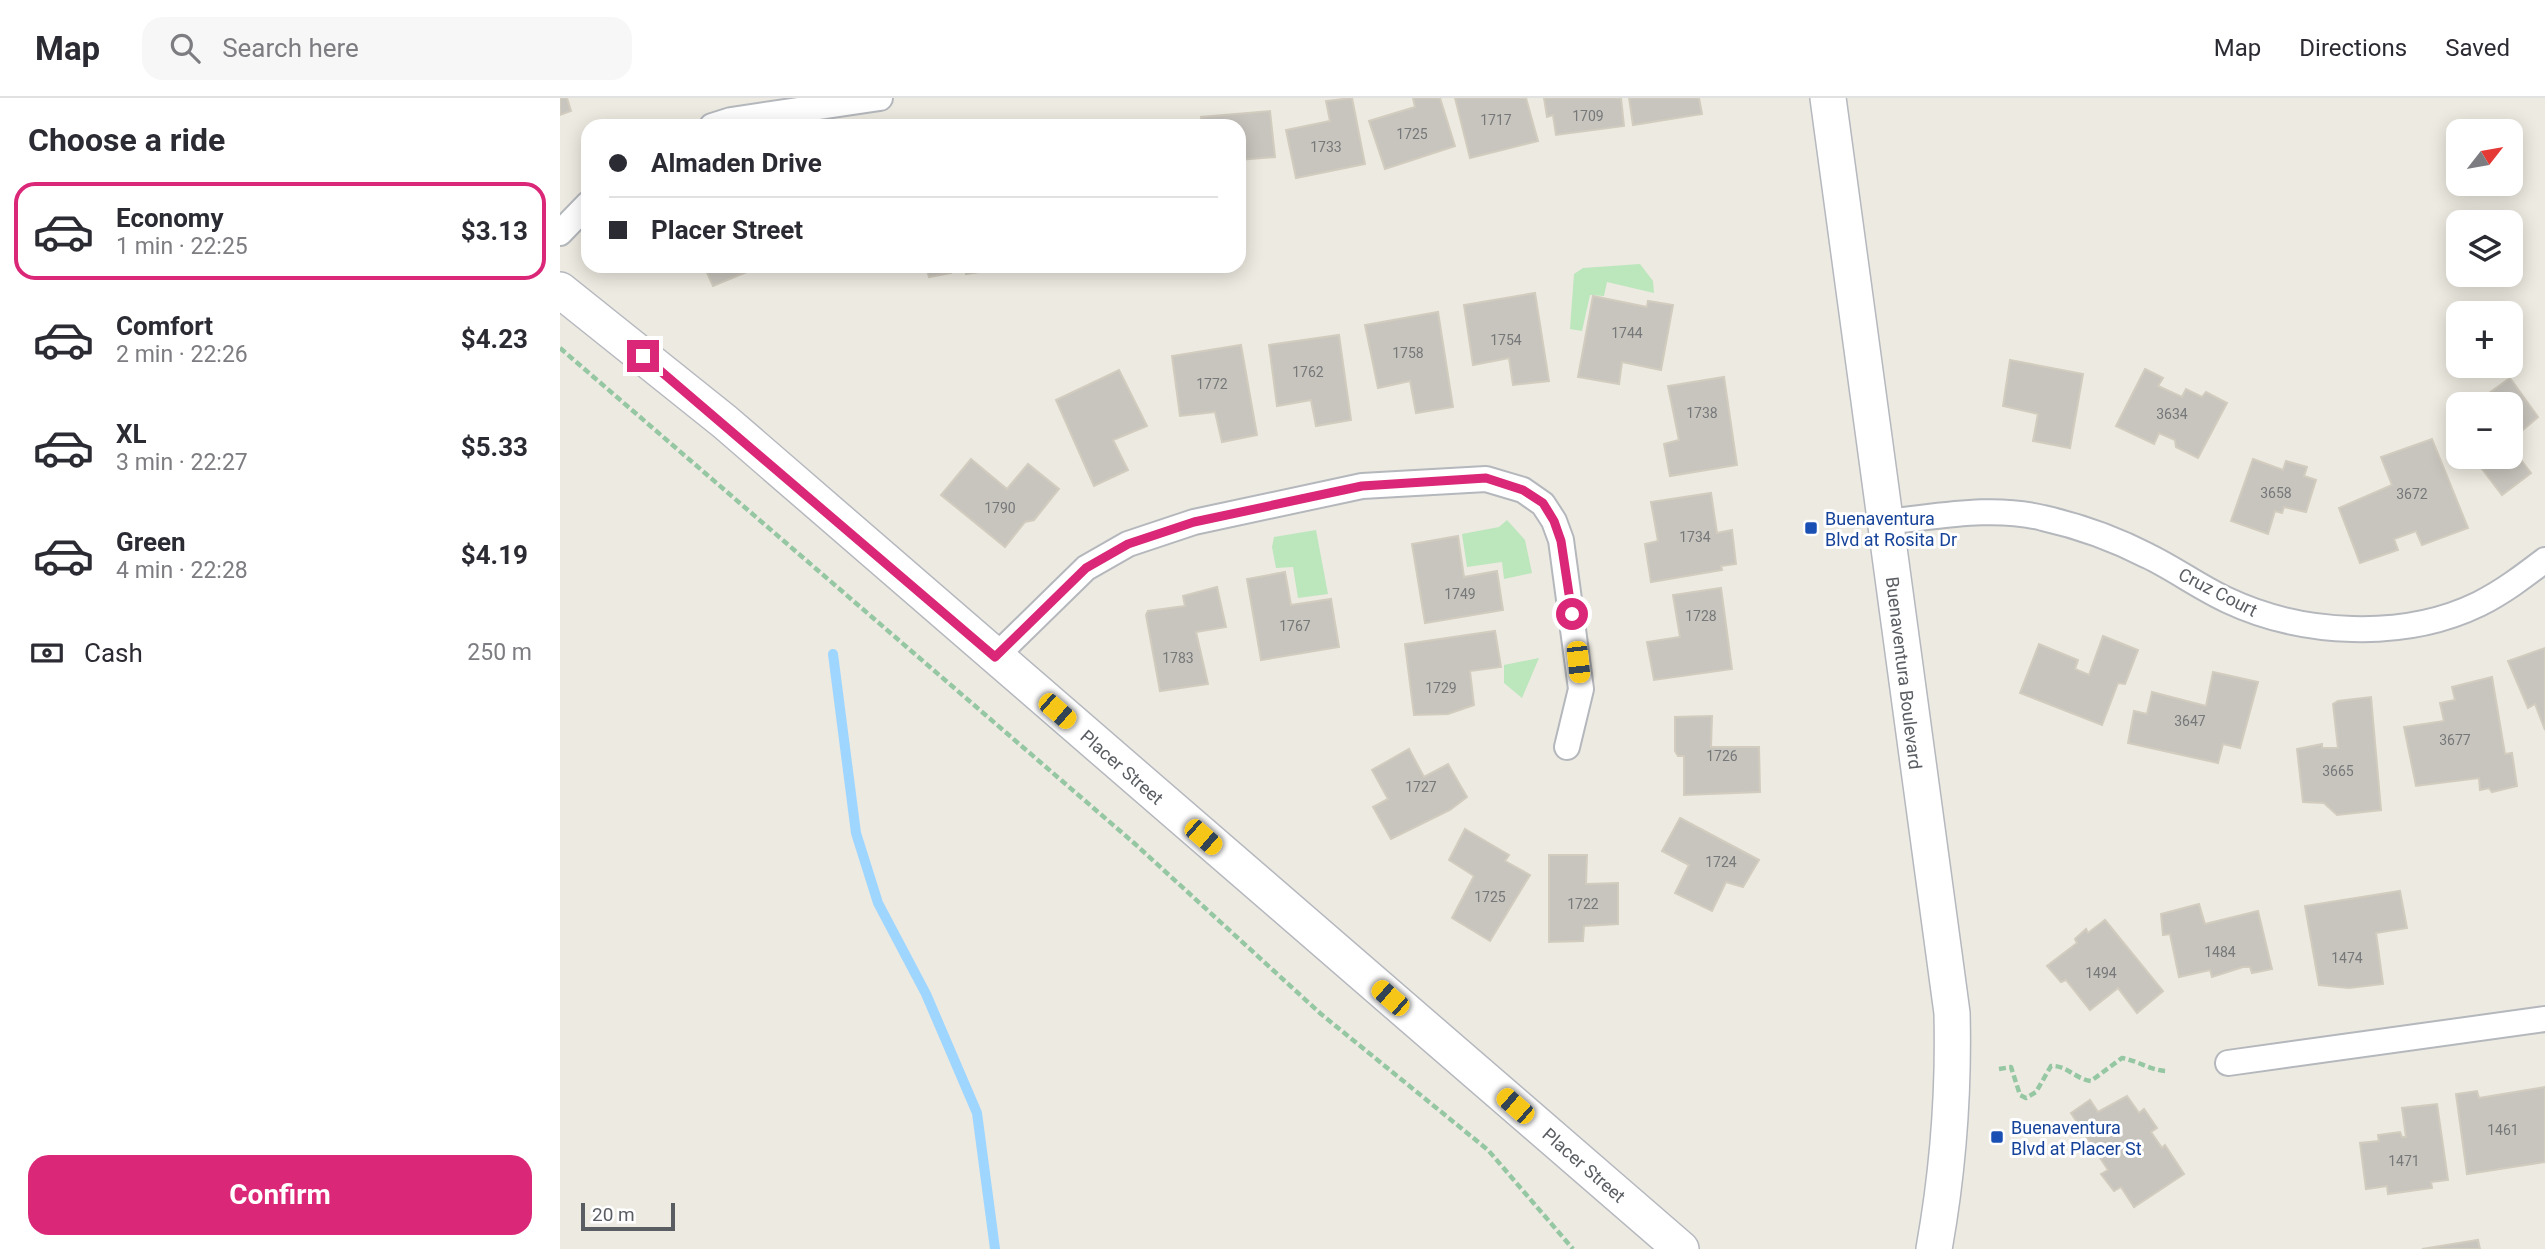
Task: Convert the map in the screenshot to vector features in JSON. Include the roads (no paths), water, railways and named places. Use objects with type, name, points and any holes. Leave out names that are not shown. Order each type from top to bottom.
[{"type":"main road","name":"Buenaventura Boulevard","points":[[1828,98],[1952,1013],[1954,1087],[1942,1207],[1934,1249]]},
{"type":"main road","name":"Placer Street","points":[[560,290],[724,422],[1681,1249]]},
{"type":"street","points":[[738,119],[880,98]]},
{"type":"street","points":[[560,233],[581,211]]},
{"type":"street","points":[[995,657],[1086,568],[1128,544],[1194,522],[1362,486],[1486,478],[1523,490],[1543,503],[1554,521],[1561,541],[1581,689],[1567,747]]},
{"type":"street","name":"Cruz Court","points":[[1885,522],[1996,511],[2042,517],[2118,542],[2260,614],[2297,623],[2379,629],[2417,623],[2476,605],[2509,587],[2545,560]]},
{"type":"street","points":[[2228,1063],[2545,1019]]},
{"type":"waterway","points":[[833,654],[856,833],[878,903],[926,994],[977,1113],[995,1249]]},
{"type":"place","name":"Buenaventura Blvd at Rosita Dr","points":[[1811,528]]},
{"type":"place","name":"Buenaventura Blvd at Placer St","points":[[1997,1137]]}]
